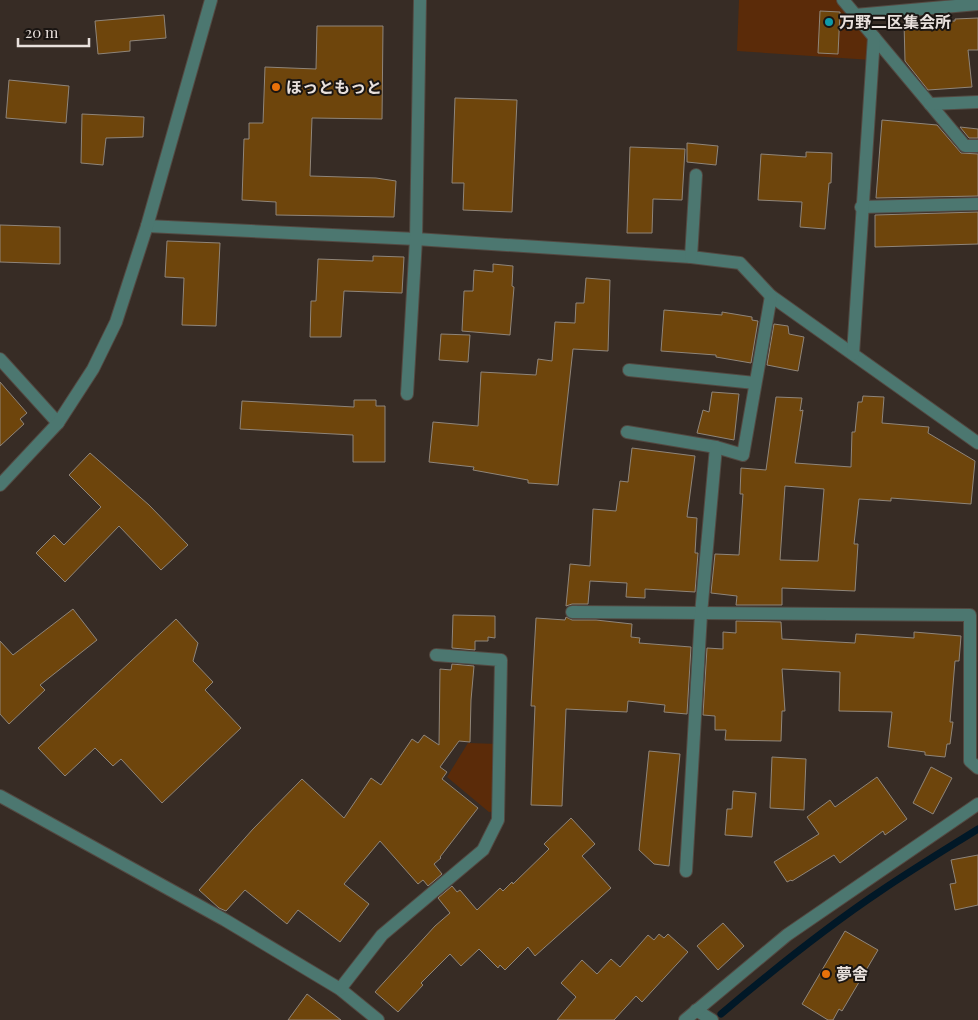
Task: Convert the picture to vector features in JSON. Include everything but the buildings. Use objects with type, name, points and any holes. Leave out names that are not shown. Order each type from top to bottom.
[{"type":"street","points":[[0,485],[58,423],[93,369],[116,322],[147,226],[211,0]]},
{"type":"street","points":[[407,394],[416,239],[420,0]]},
{"type":"street","points":[[843,0],[965,146],[978,146]]},
{"type":"street","points":[[856,15],[978,4]]},
{"type":"street","points":[[852,354],[874,37]]},
{"type":"street","points":[[930,104],[978,102]]},
{"type":"street","points":[[690,257],[696,175]]},
{"type":"street","points":[[862,207],[978,204]]},
{"type":"street","points":[[147,226],[416,239],[690,257],[740,263],[771,296],[978,443]]},
{"type":"street","points":[[627,432],[716,447],[743,455],[771,296]]},
{"type":"street","points":[[0,359],[58,423]]},
{"type":"street","points":[[629,370],[755,383]]},
{"type":"street","points":[[686,870],[702,614],[716,447]]},
{"type":"street","points":[[572,612],[970,615],[970,761],[978,768]]},
{"type":"street","points":[[340,989],[382,935],[483,850],[498,820],[500,660],[436,656]]},
{"type":"street","points":[[0,796],[225,920],[340,989],[378,1020]]},
{"type":"street","points":[[685,1020],[787,935],[978,804]]},
{"type":"street","points":[[696,1010],[712,1020]]},
{"type":"shaded area","points":[[739,0],[843,0],[874,37],[872,60],[737,51]]},
{"type":"shaded area","points":[[468,743],[499,744],[498,811],[489,812],[447,777]]},
{"type":"waterway","points":[[721,1014],[840,919],[978,829]]},
{"type":"place","name":"万野二区集会所","points":[[829,22]]},
{"type":"place","name":"ほっともっと","points":[[276,87]]},
{"type":"place","name":"夢舎","points":[[826,974]]}]
